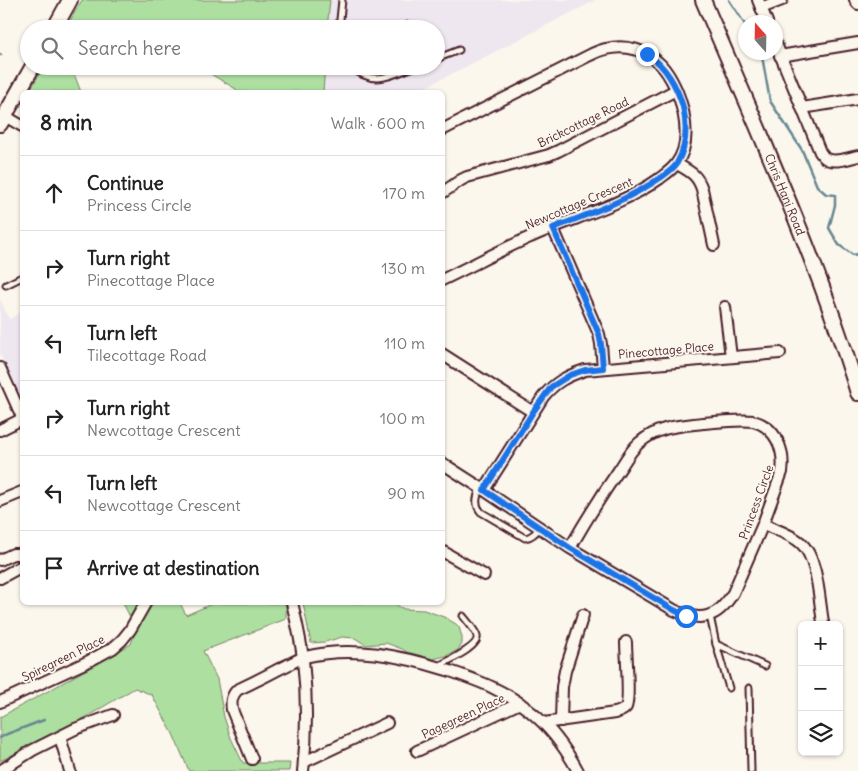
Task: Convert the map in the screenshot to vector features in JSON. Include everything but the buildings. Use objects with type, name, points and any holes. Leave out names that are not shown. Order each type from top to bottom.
[{"type":"main road","points":[[59,20],[70,0]]},
{"type":"main road","name":"Chris Hani Road","points":[[702,0],[804,240],[848,359],[858,393]]},
{"type":"main road","points":[[2,120],[28,75]]},
{"type":"street","points":[[760,4],[782,0]]},
{"type":"street","points":[[855,0],[858,4]]},
{"type":"street","points":[[783,56],[858,43]]},
{"type":"street","points":[[445,128],[607,48],[636,49],[656,60],[664,68],[682,105],[686,130],[682,153],[676,164],[690,171],[699,180],[714,245]]},
{"type":"street","points":[[782,60],[817,147],[825,158],[836,160],[858,156]]},
{"type":"street","name":"Brickcottage Road","points":[[445,191],[467,178],[549,155],[676,90]]},
{"type":"street","points":[[802,108],[858,99]]},
{"type":"street","points":[[2,120],[20,125]]},
{"type":"street","name":"Newcottage Crescent","points":[[445,279],[528,238],[630,196],[651,184],[676,164]]},
{"type":"street","points":[[553,228],[599,334],[603,368]]},
{"type":"street","name":"Pinecottage Place","points":[[725,308],[731,357]]},
{"type":"street","name":"Pinecottage Place","points":[[482,489],[551,387],[570,375],[585,370],[603,368],[780,353]]},
{"type":"street","points":[[445,356],[533,412]]},
{"type":"street","points":[[0,368],[20,413]]},
{"type":"street","points":[[0,430],[20,419]]},
{"type":"street","name":"Princess Circle","points":[[570,548],[604,491],[637,444],[657,431],[668,427],[718,421],[751,421],[761,424],[772,432],[782,450],[782,472],[763,524],[733,593],[720,610],[710,616]]},
{"type":"street","points":[[445,465],[570,548],[674,610],[686,616],[710,616]]},
{"type":"street","points":[[0,502],[20,493]]},
{"type":"street","points":[[763,524],[788,535],[800,542],[808,550],[815,572],[823,621]]},
{"type":"street","points":[[445,553],[484,575]]},
{"type":"street","points":[[0,560],[13,554],[20,554]]},
{"type":"street","points":[[0,578],[20,567]]},
{"type":"street","name":"Spiregreen Place","points":[[0,702],[90,661],[113,648],[130,630],[144,605]]},
{"type":"street","points":[[293,605],[303,658],[306,723],[303,767]]},
{"type":"street","points":[[561,720],[562,687],[565,671],[582,615]]},
{"type":"street","points":[[544,723],[615,714],[622,711],[628,698],[626,642]]},
{"type":"street","points":[[252,759],[232,710],[232,696],[237,690],[303,658],[320,654],[355,652],[379,654],[437,667],[490,686],[520,703],[544,723],[559,740],[578,771]]},
{"type":"street","name":"Pagegreen Place","points":[[417,751],[520,703]]},
{"type":"street","points":[[0,771],[33,750],[85,725],[113,715]]},
{"type":"street","points":[[303,767],[387,724]]},
{"type":"street","points":[[60,737],[70,771]]},
{"type":"lane","points":[[340,20],[342,0]]},
{"type":"lane","points":[[445,55],[459,50]]},
{"type":"lane","points":[[362,75],[374,78],[391,75]]},
{"type":"lane","points":[[6,285],[20,278]]},
{"type":"lane","points":[[482,489],[477,496],[476,503],[481,512],[525,538],[529,538],[540,528]]},
{"type":"lane","points":[[437,667],[475,645],[477,636],[464,616]]},
{"type":"lane","points":[[710,616],[729,688]]},
{"type":"lane","points":[[716,644],[765,666]]},
{"type":"lane","points":[[749,688],[751,771]]},
{"type":"shaded area","points":[[330,0],[596,0],[420,90],[323,90],[324,75],[445,75],[445,20],[328,20]]},
{"type":"shaded area","points":[[0,299],[9,319],[20,313],[20,399],[0,354]]},
{"type":"green space","points":[[82,0],[330,0],[328,20],[70,20]]},
{"type":"green space","points":[[39,75],[74,75],[80,90],[30,90]]},
{"type":"green space","points":[[212,75],[324,75],[323,90],[236,89]]},
{"type":"green space","points":[[124,605],[181,605],[186,615],[209,605],[286,605],[286,619],[203,651],[217,679],[224,717],[231,738],[243,763],[290,763],[289,771],[189,771],[173,734],[152,695],[135,688],[61,732],[0,761],[0,717],[131,644],[136,629]]},
{"type":"green space","points":[[303,605],[397,605],[404,609],[424,610],[444,617],[456,624],[462,637],[462,644],[458,650],[446,656],[433,659],[413,656],[402,649],[386,643],[366,645],[355,638],[342,637],[325,642],[311,643]]},
{"type":"waterway","points":[[729,0],[739,15]]},
{"type":"waterway","points":[[763,60],[770,101],[802,150],[817,186],[826,194],[835,195],[835,205],[829,228],[839,245],[853,255],[858,254]]},
{"type":"waterway","points":[[0,738],[44,720]]},
{"type":"route","points":[[647,54],[664,68],[682,105],[686,130],[682,153],[676,164],[651,184],[630,196],[553,228],[596,325],[601,344],[603,368],[585,370],[570,375],[551,387],[484,490],[570,548],[686,616]]}]
